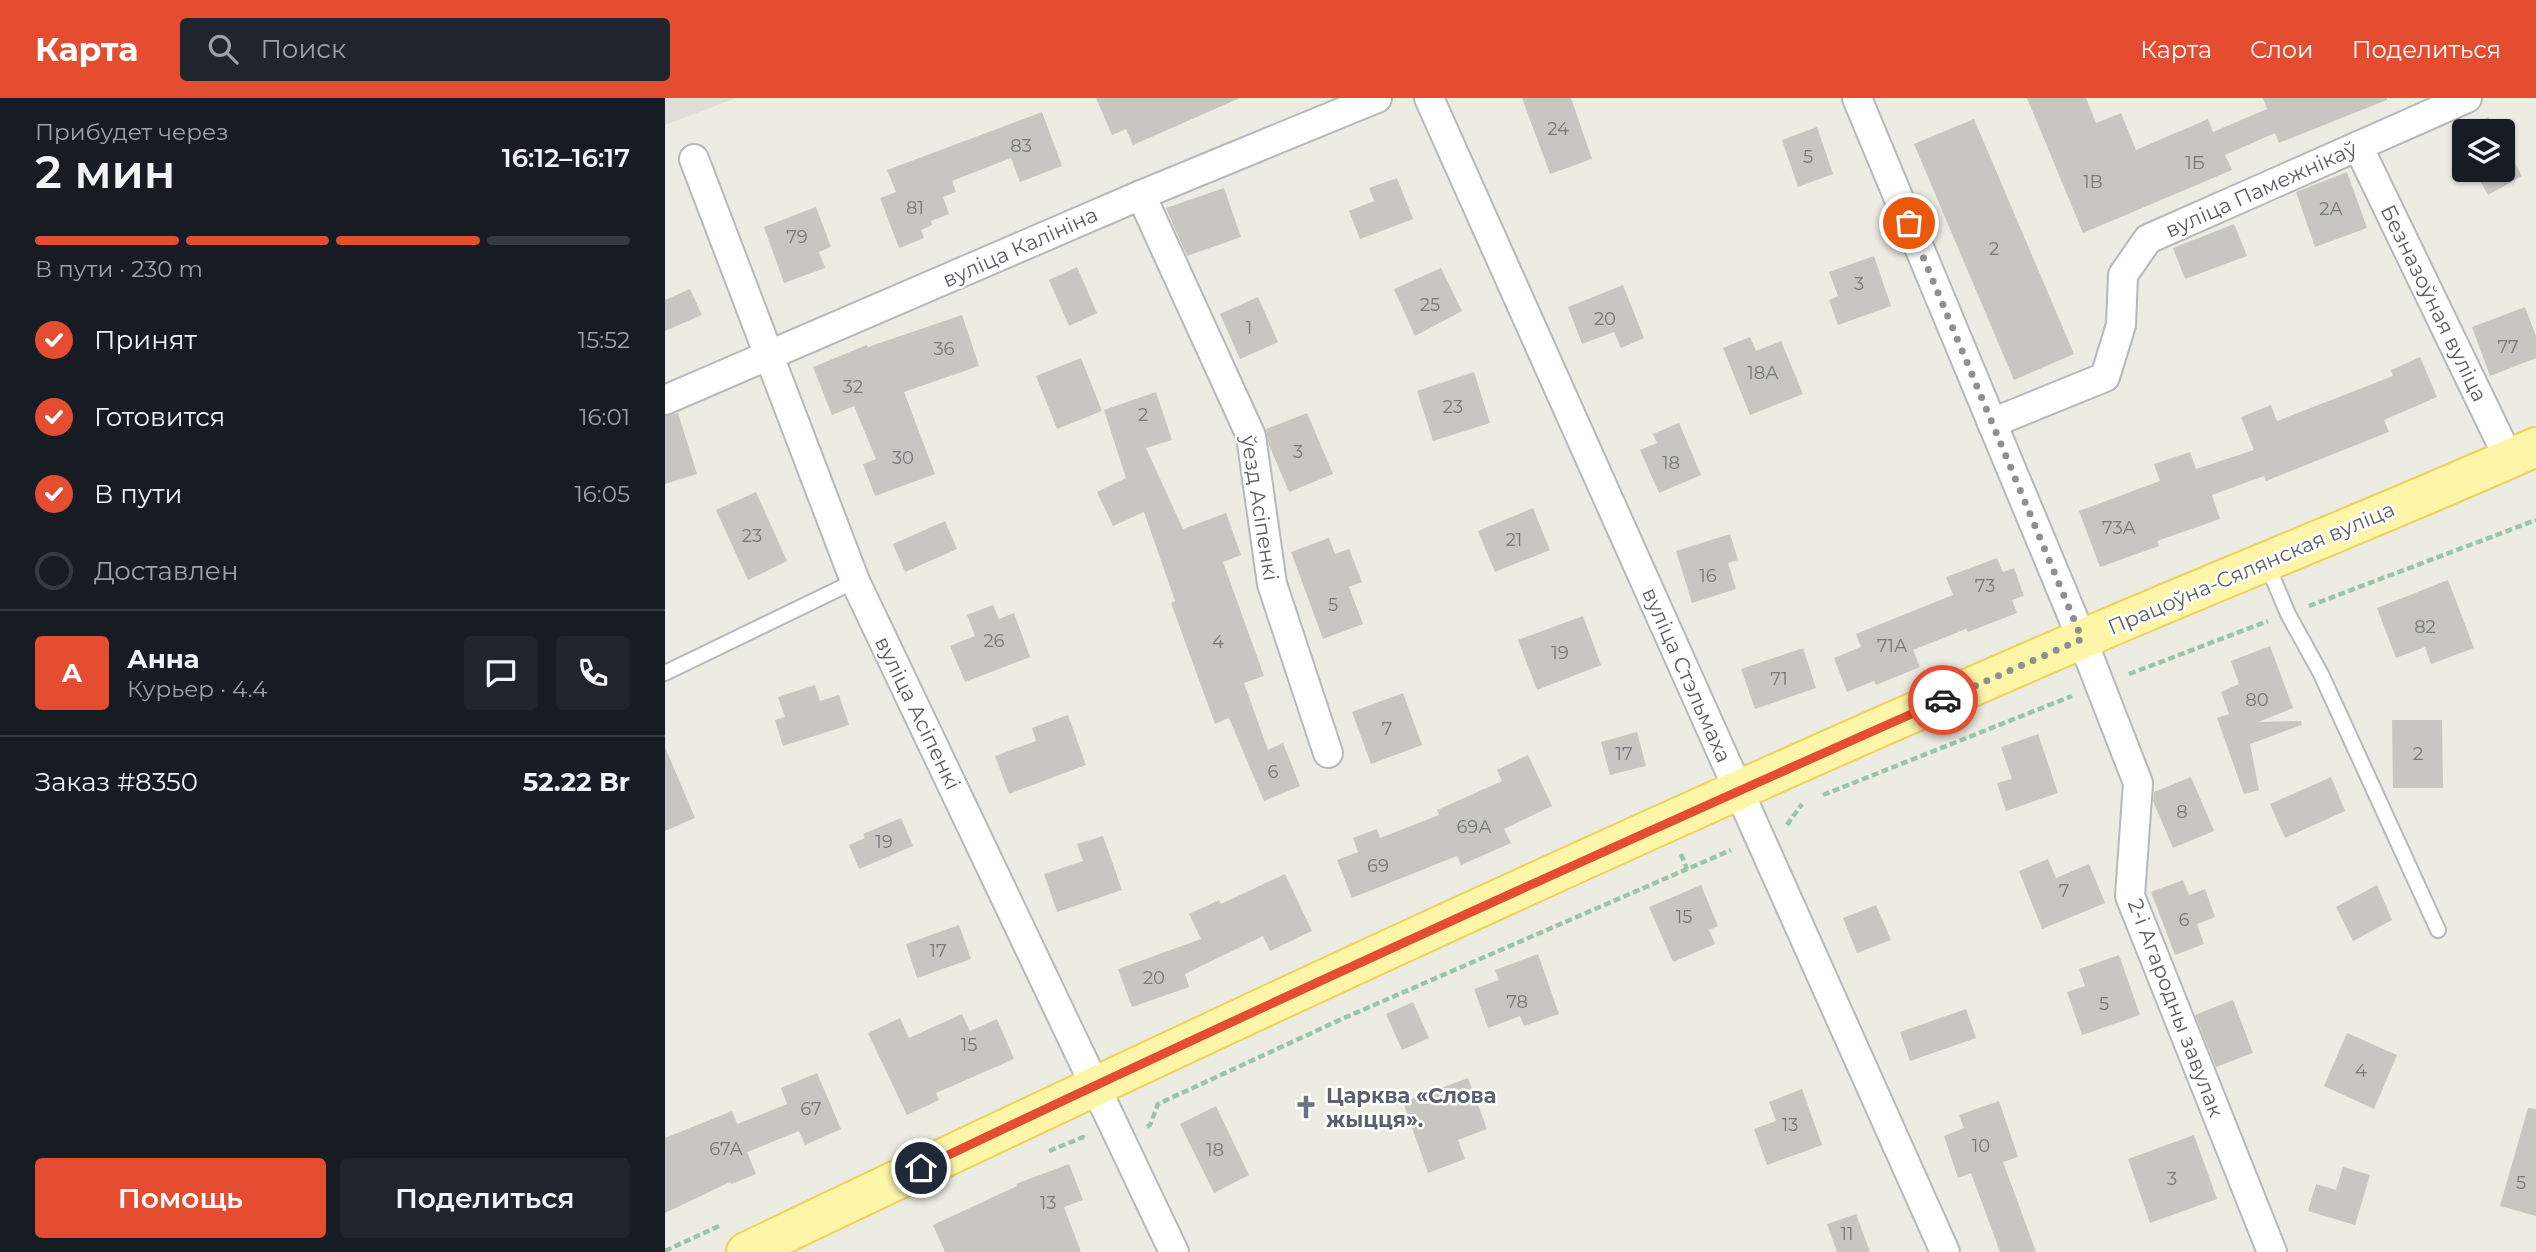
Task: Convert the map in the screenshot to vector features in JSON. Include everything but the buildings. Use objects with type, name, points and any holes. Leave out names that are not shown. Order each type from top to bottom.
[{"type":"main road","name":"Працоўна-Сялянская вуліца","points":[[746,1252],[1096,1085],[1738,790],[2082,639],[2523,453]]},
{"type":"street","name":"вуліца Калініна","points":[[665,400],[1141,195],[1377,98]]},
{"type":"street","name":"вуліца Стэльмаха","points":[[1429,98],[1945,1252]]},
{"type":"street","name":"2-і Агародны завулак","points":[[1857,98],[2082,639],[2138,783],[2130,896],[2272,1252]]},
{"type":"street","name":"вуліца Памежнікаў","points":[[1992,423],[2105,377],[2121,326],[2123,275],[2148,239],[2467,98]]},
{"type":"street","name":"Безназоўная вуліца","points":[[2358,146],[2523,453]]},
{"type":"street","name":"вуліца Асіпенкі","points":[[694,159],[855,581],[1174,1252]]},
{"type":"street","name":"ўезд Асіпенкі","points":[[1141,195],[1251,436],[1272,584],[1328,752]]},
{"type":"lane","points":[[2266,561],[2288,614],[2321,674],[2438,930]]},
{"type":"lane","points":[[665,673],[855,581]]},
{"type":"path","points":[[1045,1153],[1083,1137],[1107,1148],[1150,1125],[1158,1104],[1344,1018],[1790,824],[1801,804],[2100,685],[2536,520]]},
{"type":"shaded area","points":[[665,98],[736,98],[665,125]]},
{"type":"way so far","points":[[1909,223],[2082,639],[1943,700]]},
{"type":"place","name":"Царква «Слова жыцця».","points":[[1306,1107]]},
{"type":"route","points":[[921,1168],[1738,790],[1943,700]]}]
